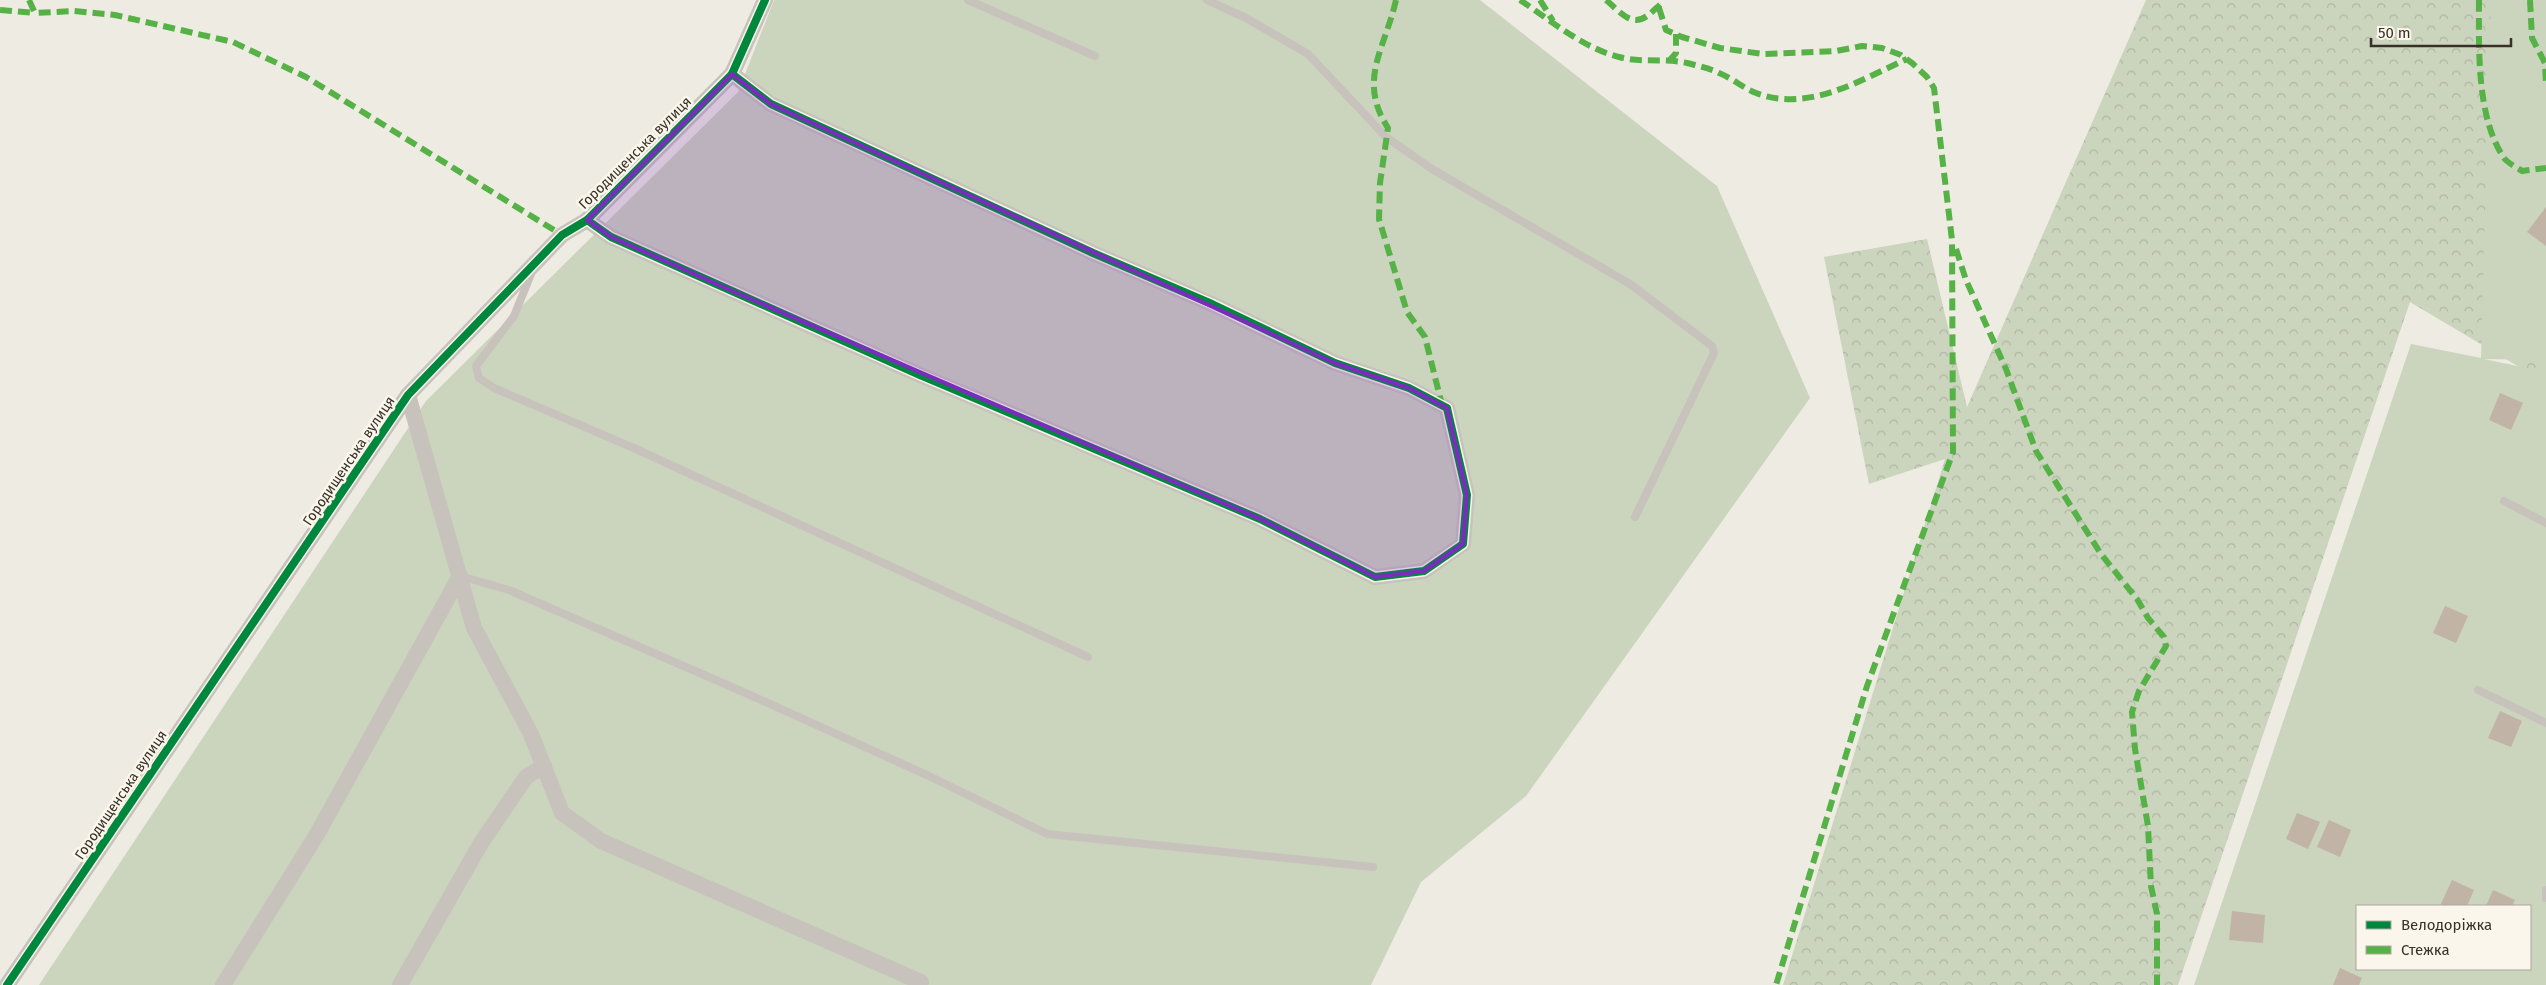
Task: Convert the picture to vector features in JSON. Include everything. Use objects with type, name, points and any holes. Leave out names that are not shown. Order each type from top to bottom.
[{"type":"street","name":"Городищенська вулиця","points":[[7,985],[408,395],[562,235],[587,220],[732,74],[765,0]]},
{"type":"street","points":[[587,220],[612,237],[723,288],[920,375],[1260,520],[1375,577],[1424,571],[1463,544],[1467,495],[1447,408],[1409,388],[1335,363],[1212,304],[1093,253],[772,104],[732,74]]},
{"type":"street","points":[[408,395],[474,628],[532,734],[562,813],[601,841],[921,982]]},
{"type":"street","points":[[222,985],[316,836],[460,576]]},
{"type":"street","points":[[400,985],[487,835],[526,777],[544,766]]},
{"type":"lane","points":[[968,0],[1095,56]]},
{"type":"lane","points":[[1207,0],[1246,18],[1308,54],[1386,137],[1432,169],[1630,284],[1712,346],[1714,354],[1635,517]]},
{"type":"lane","points":[[537,261],[514,316],[476,366],[479,378],[494,388],[636,450],[1088,657]]},
{"type":"lane","points":[[2504,501],[2546,523]]},
{"type":"lane","points":[[460,576],[509,590],[741,691],[927,775],[1046,834],[1373,867]]},
{"type":"lane","points":[[2478,690],[2546,723]]},
{"type":"lane","points":[[2546,890],[2546,898]]},
{"type":"highlighted area","points":[[732,74],[771,104],[1335,363],[1409,388],[1447,408],[1467,495],[1463,544],[1424,571],[1375,577],[1260,519],[611,237],[587,220]]},
{"type":"green space","points":[[774,0],[1480,0],[1717,186],[1810,398],[1526,796],[1421,882],[1371,985],[39,985],[426,401],[738,92]]},
{"type":"green space","points":[[2146,0],[2546,0],[2546,383],[2410,302],[2178,985],[1783,985],[1945,459],[1869,484],[1824,257],[1927,239],[1967,407]]},
{"type":"green space","points":[[2491,0],[2546,0],[2546,360],[2484,359],[2546,372],[2546,985],[2194,985],[2411,344],[2481,358]]},
{"type":"building","points":[[2546,207],[2546,246],[2527,232]]},
{"type":"building","points":[[2500,393],[2523,403],[2511,430],[2489,420]]},
{"type":"building","points":[[2445,606],[2468,616],[2456,643],[2433,633]]},
{"type":"building","points":[[2500,711],[2522,721],[2511,747],[2488,738]]},
{"type":"building","points":[[2297,813],[2320,822],[2308,849],[2286,839]]},
{"type":"building","points":[[2329,820],[2351,830],[2340,857],[2317,847]]},
{"type":"building","points":[[2452,880],[2474,890],[2467,905],[2440,905]]},
{"type":"building","points":[[2493,890],[2515,900],[2512,905],[2486,905]]},
{"type":"building","points":[[2232,911],[2265,915],[2263,943],[2229,940]]},
{"type":"building","points":[[2340,968],[2362,978],[2359,985],[2333,985]]},
{"type":"marked path","points":[[29,0],[35,13],[74,11],[115,15],[233,42],[306,77],[562,235]]},
{"type":"marked path","points":[[1396,0],[1380,49],[1374,79],[1379,111],[1388,128],[1380,183],[1379,219],[1407,312],[1425,337],[1442,405]]},
{"type":"marked path","points":[[1520,0],[1567,33],[1606,53],[1627,59],[1670,61],[1699,66],[1724,75],[1756,93],[1776,98],[1815,97],[1853,84],[1907,59]]},
{"type":"marked path","points":[[1540,0],[1553,21]]},
{"type":"marked path","points":[[1606,0],[1628,18],[1634,20],[1646,17],[1664,0]]},
{"type":"marked path","points":[[2479,0],[2481,81],[2488,123],[2495,141],[2504,158],[2522,171],[2546,168]]},
{"type":"marked path","points":[[2530,0],[2532,38],[2545,63],[2546,84]]},
{"type":"marked path","points":[[1659,8],[1666,30],[1682,37],[1720,48],[1763,54],[1836,51],[1862,46],[1882,48],[1901,55],[1912,63],[1927,77],[1934,88],[1952,240],[1953,452],[1867,686],[1776,985]]},
{"type":"marked path","points":[[0,10],[35,13]]},
{"type":"marked path","points":[[1669,61],[1676,53],[1676,34]]},
{"type":"marked path","points":[[1956,249],[1966,280],[2006,369],[2036,451],[2101,554],[2164,637],[2166,646],[2139,691],[2132,712],[2135,749],[2148,826],[2151,886],[2157,914],[2157,985]]},
{"type":"cycle path","points":[[7,985],[408,395],[562,235],[587,220],[732,74],[765,0]]},
{"type":"cycle path","points":[[587,220],[611,237],[920,375],[1260,519],[1375,577],[1424,571],[1463,544],[1467,495],[1447,408],[1409,388],[1335,363],[1212,304],[1093,253],[771,104],[732,74]]}]
